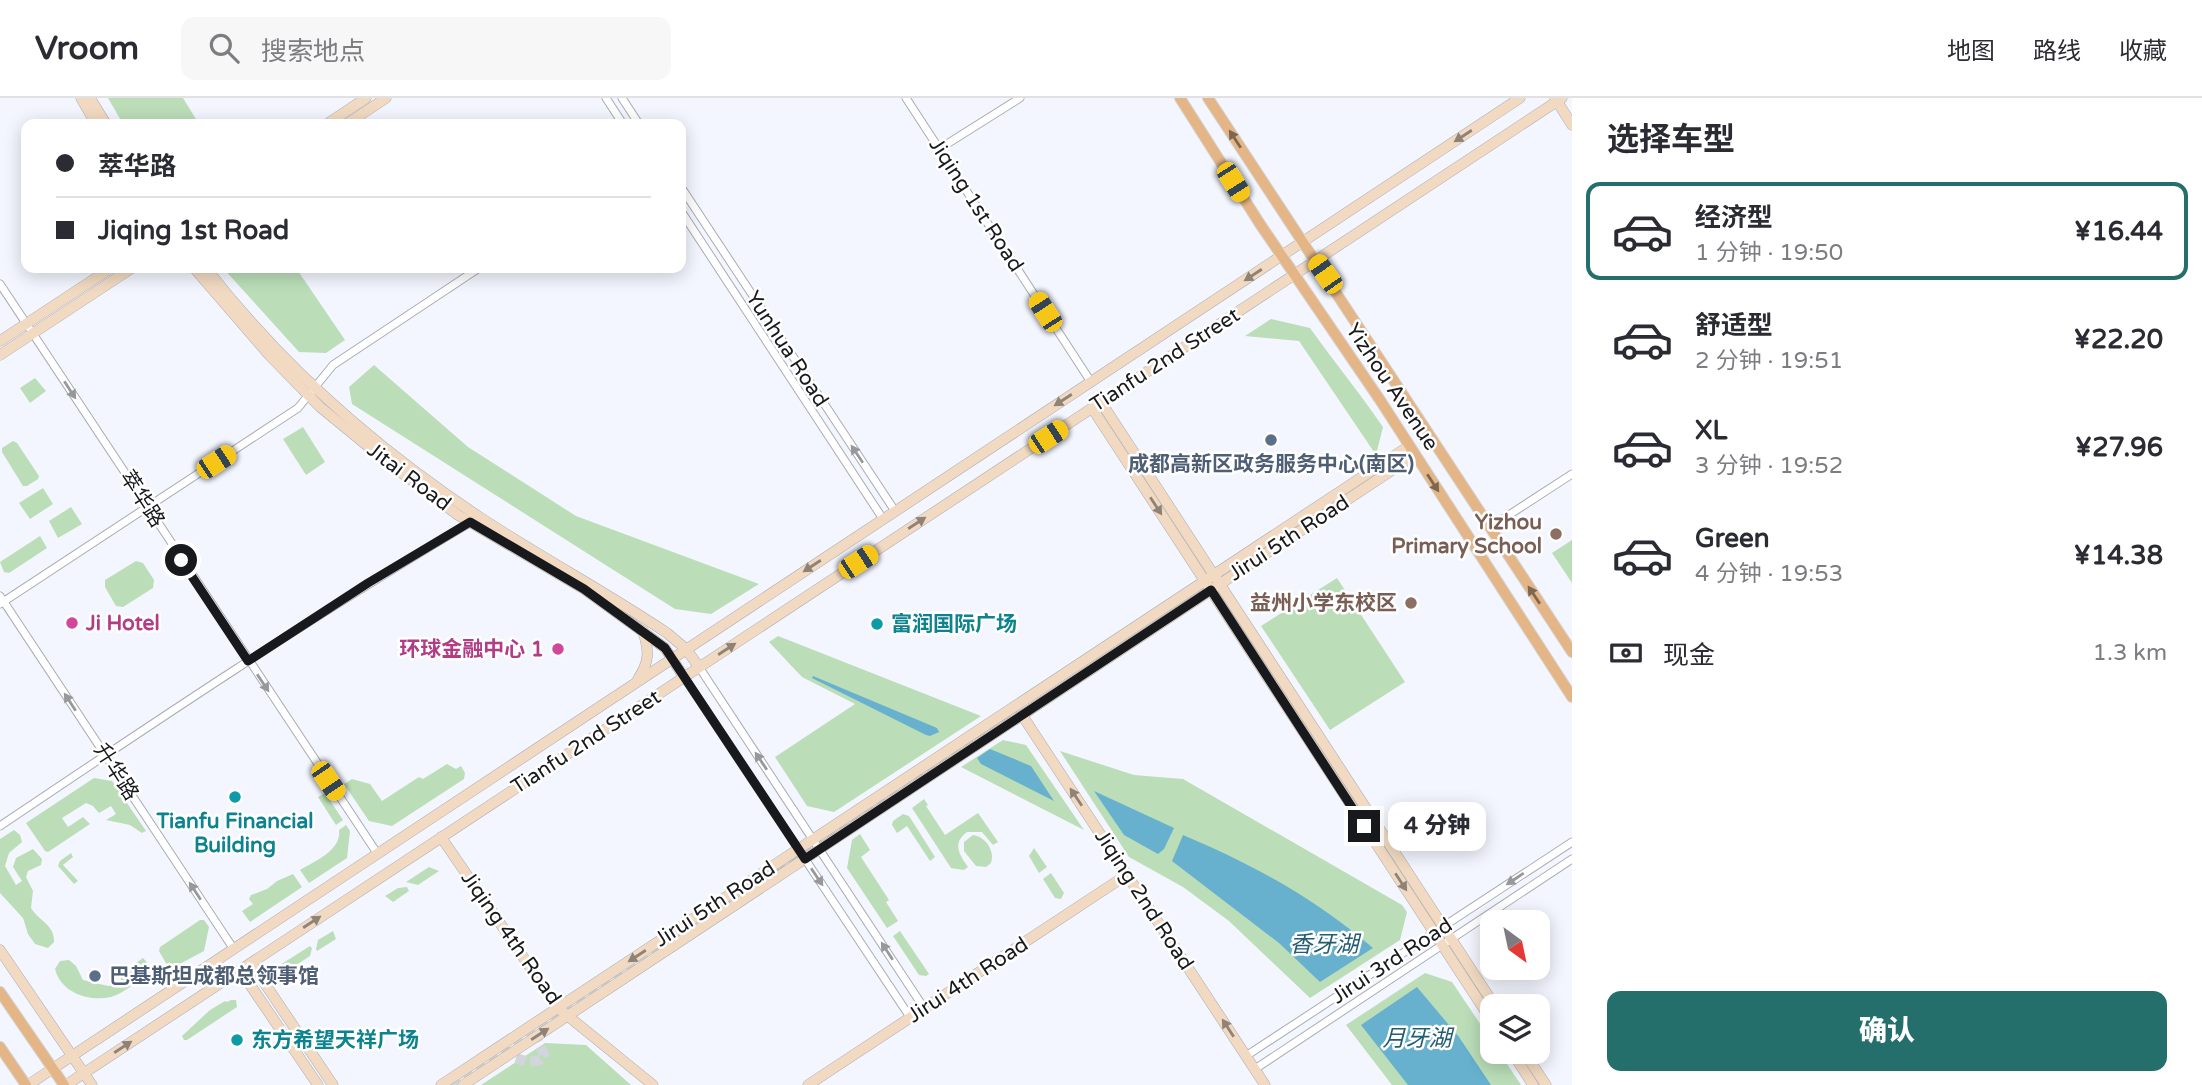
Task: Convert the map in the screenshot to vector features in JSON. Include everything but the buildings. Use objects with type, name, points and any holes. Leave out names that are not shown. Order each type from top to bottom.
[{"type":"main road","name":"Yizhou Avenue","points":[[1180,98],[1572,697]]},
{"type":"main road","name":"Yizhou Avenue","points":[[1208,98],[1572,652]]},
{"type":"main road","points":[[0,992],[65,1085]]},
{"type":"main road","points":[[0,1047],[27,1085]]},
{"type":"street","points":[[81,98],[93,119]]},
{"type":"street","points":[[90,98],[103,119]]},
{"type":"street","points":[[334,119],[366,98]]},
{"type":"street","points":[[354,119],[386,98]]},
{"type":"street","points":[[606,98],[620,119]]},
{"type":"street","points":[[622,98],[636,119]]},
{"type":"street","name":"Jiqing 1st Road","points":[[906,98],[1091,382]]},
{"type":"street","points":[[939,149],[1020,98]]},
{"type":"street","name":"Tianfu 2nd Street","points":[[27,1085],[1520,98]]},
{"type":"street","points":[[1558,99],[1572,125]]},
{"type":"street","name":"Tianfu 2nd Street","points":[[65,1085],[1558,99]]},
{"type":"street","name":"Yunhua Road","points":[[686,195],[895,511]]},
{"type":"street","name":"Yunhua Road","points":[[686,219],[883,519]]},
{"type":"street","points":[[0,341],[103,273]]},
{"type":"street","points":[[0,355],[124,273]]},
{"type":"street","name":"Jitai Road","points":[[198,273],[269,355],[308,395],[386,461],[584,589],[642,631],[665,648],[684,677]]},
{"type":"street","name":"Jitai Road","points":[[210,273],[260,332],[351,420],[396,457],[475,519],[631,608],[687,649],[699,667]]},
{"type":"street","points":[[1,600],[298,408],[333,365],[471,273]]},
{"type":"street","name":"萃华路","points":[[0,284],[377,853]]},
{"type":"street","points":[[1096,405],[1438,930],[1486,994]]},
{"type":"street","name":"Jirui 5th Road","points":[[441,1085],[813,839],[1412,451]]},
{"type":"street","points":[[1489,528],[1572,474]]},
{"type":"street","points":[[0,826],[368,583],[475,519]]},
{"type":"street","name":"Jirui 5th Road","points":[[463,1085],[514,1055],[568,1015],[1022,715],[1212,583]]},
{"type":"street","name":"升华路","points":[[1,600],[233,948]]},
{"type":"street","points":[[624,690],[638,679],[647,665],[649,650],[642,631]]},
{"type":"street","points":[[699,667],[924,1008]]},
{"type":"street","points":[[684,677],[911,1017]]},
{"type":"street","name":"Jiqing 2nd Road","points":[[1022,715],[1265,1085]]},
{"type":"street","name":"Jiqing 4th Road","points":[[441,837],[558,1008],[653,1085]]},
{"type":"street","name":"Jirui 3rd Road","points":[[1246,1056],[1572,842]]},
{"type":"street","name":"Jirui 3rd Road","points":[[1255,1069],[1572,859]]},
{"type":"street","name":"Jirui 4th Road","points":[[808,1085],[1128,874]]},
{"type":"street","points":[[1447,942],[1480,1000]]},
{"type":"street","points":[[0,950],[92,1085]]},
{"type":"street","points":[[251,963],[333,1085]]},
{"type":"street","points":[[240,970],[318,1085]]},
{"type":"street","points":[[1520,1064],[1533,1085]]},
{"type":"street","points":[[1532,1064],[1546,1085]]},
{"type":"green space","points":[[108,98],[183,98],[196,119],[120,119]]},
{"type":"green space","points":[[228,273],[299,273],[345,340],[326,353],[299,352]]},
{"type":"green space","points":[[1271,319],[1310,328],[1383,427],[1376,455],[1299,341],[1245,336]]},
{"type":"green space","points":[[374,365],[468,447],[576,516],[759,584],[711,614],[675,609],[352,404],[349,387]]},
{"type":"green space","points":[[35,378],[46,391],[30,403],[20,388]]},
{"type":"green space","points":[[303,427],[325,462],[306,475],[283,439]]},
{"type":"green space","points":[[13,441],[39,476],[27,486],[23,486],[2,452],[2,448]]},
{"type":"green space","points":[[43,488],[53,504],[30,519],[19,503]]},
{"type":"green space","points":[[71,507],[82,524],[58,538],[49,521]]},
{"type":"green space","points":[[40,536],[47,548],[9,573],[4,572],[0,562]]},
{"type":"green space","points":[[1572,540],[1572,583],[1552,553]]},
{"type":"green space","points":[[136,561],[143,563],[154,580],[153,588],[123,607],[116,606],[105,587],[105,580]]},
{"type":"green space","points":[[1337,578],[1405,682],[1330,730],[1261,626]]},
{"type":"green space","points":[[778,636],[981,716],[834,812],[807,806],[775,757],[855,704],[802,677],[769,642]]},
{"type":"green space","points":[[1003,740],[1026,745],[1084,830],[961,767]]},
{"type":"green space","points":[[1060,751],[1134,775],[1183,779],[1402,905],[1407,912],[1400,940],[1310,998],[1229,921],[1183,887],[1129,857]]},
{"type":"green space","points":[[447,764],[456,769],[461,766],[465,773],[464,779],[392,826],[369,821],[344,784],[352,779],[370,784],[382,801],[419,777],[423,779]]},
{"type":"green space","points":[[94,778],[112,781],[146,831],[142,833],[130,825],[106,820],[116,814],[111,806],[99,813],[86,803],[62,818],[68,827],[83,817],[90,824],[48,852],[45,851],[26,823]]},
{"type":"green space","points":[[325,793],[343,820],[336,825],[318,797]]},
{"type":"green space","points":[[924,799],[945,835],[978,813],[998,842],[993,845],[982,832],[967,832],[962,836],[958,849],[968,867],[964,870],[951,868],[912,808]]},
{"type":"green space","points":[[903,814],[909,816],[935,857],[930,861],[907,826],[897,833],[892,825],[893,821]]},
{"type":"green space","points":[[346,825],[350,831],[347,858],[309,883],[300,870],[332,849],[339,837],[339,830]]},
{"type":"green space","points":[[14,830],[20,835],[22,842],[9,853],[5,866],[16,885],[22,881],[13,867],[16,858],[33,849],[42,859],[41,865],[28,871],[26,877],[33,891],[31,908],[54,936],[54,942],[48,948],[35,944],[28,934],[23,918],[0,893],[0,839]]},
{"type":"green space","points":[[860,834],[870,850],[861,857],[889,900],[886,902],[898,921],[887,928],[847,868],[852,840]]},
{"type":"green space","points":[[973,835],[982,839],[990,849],[991,863],[986,867],[976,866],[964,851],[964,842]]},
{"type":"green space","points":[[1034,848],[1047,867],[1039,873],[1029,856]]},
{"type":"green space","points":[[71,853],[73,857],[63,865],[78,881],[74,884],[58,866],[60,861]]},
{"type":"green space","points":[[429,867],[439,871],[418,885],[406,882]]},
{"type":"green space","points":[[1051,873],[1064,893],[1061,899],[1055,898],[1043,879]]},
{"type":"green space","points":[[293,874],[302,887],[250,922],[242,911],[253,904],[249,899],[251,895]]},
{"type":"green space","points":[[407,887],[409,891],[393,902],[385,896],[398,888]]},
{"type":"green space","points":[[204,920],[209,927],[204,951],[174,967],[167,965],[159,951],[160,947]]},
{"type":"green space","points":[[333,931],[336,939],[317,951],[318,940]]},
{"type":"green space","points":[[900,931],[929,974],[926,976],[919,975],[893,936]]},
{"type":"green space","points":[[310,946],[310,956],[289,970],[280,965]]},
{"type":"green space","points":[[143,958],[151,967],[150,973],[121,993],[103,998],[85,997],[70,990],[58,977],[55,969],[60,961],[69,960],[76,966],[83,980],[108,986],[119,983],[125,971]]},
{"type":"green space","name":"月牙湖","points":[[1425,973],[1452,982],[1480,1024],[1480,1064],[1507,1064],[1521,1085],[1392,1085],[1346,1025]]},
{"type":"green space","points":[[236,1000],[237,1007],[184,1040],[182,1036],[210,1010]]},
{"type":"green space","points":[[545,1043],[586,1045],[631,1085],[481,1085]]},
{"type":"water","points":[[813,676],[937,728],[939,732],[926,735],[812,678]]},
{"type":"water","points":[[990,749],[1031,766],[1054,801],[981,764],[977,758]]},
{"type":"water","points":[[1094,791],[1174,828],[1164,849],[1158,854],[1124,835]]},
{"type":"water","name":"香牙湖","points":[[1183,835],[1282,884],[1328,913],[1373,948],[1320,982],[1279,943],[1172,861]]},
{"type":"water","name":"月牙湖","points":[[1417,987],[1459,1037],[1491,1085],[1408,1085],[1361,1025]]},
{"type":"tunnel","points":[[1212,582],[1481,994]]},
{"type":"tunnel","points":[[451,1085],[1019,709]]},
{"type":"tunnel","points":[[516,1058],[529,1062],[540,1060],[544,1054],[533,1031]]},
{"type":"tunnel","points":[[1526,1064],[1540,1085]]},
{"type":"place","name":"成都高新区政务服务中心(南区)","points":[[1271,440]]},
{"type":"place","name":"Yizhou Primary School","points":[[1556,534]]},
{"type":"place","name":"益州小学东校区","points":[[1411,603]]},
{"type":"place","name":"Ji Hotel","points":[[72,623]]},
{"type":"place","name":"富润国际广场","points":[[877,624]]},
{"type":"place","name":"环球金融中心 1","points":[[558,649]]},
{"type":"place","name":"Tianfu Financial Building","points":[[235,797]]},
{"type":"place","name":"巴基斯坦成都总领事馆","points":[[95,976]]},
{"type":"place","name":"东方希望天祥广场","points":[[237,1040]]},
{"type":"route","points":[[181,560],[248,661],[368,583],[470,522],[584,589],[665,648],[805,859],[1211,590],[1364,826]]}]
